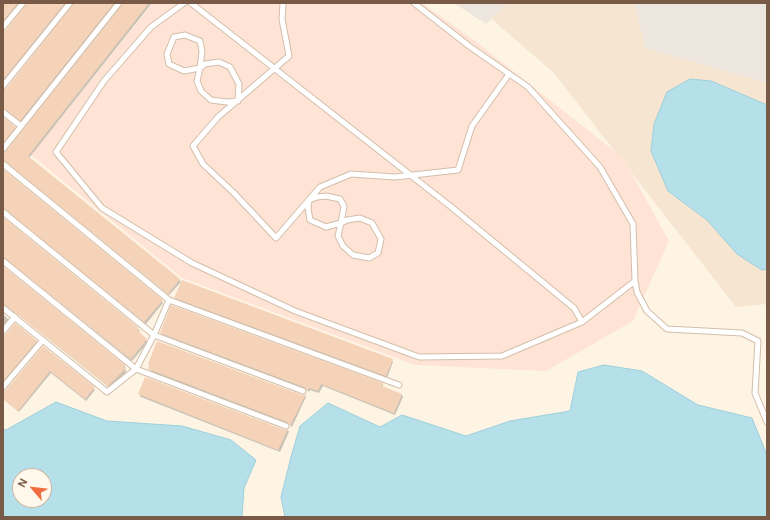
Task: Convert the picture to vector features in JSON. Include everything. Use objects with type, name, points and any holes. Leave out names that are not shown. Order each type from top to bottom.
[{"type":"lane","points":[[3,27],[22,3]]},
{"type":"lane","points":[[3,86],[70,3]]},
{"type":"lane","points":[[3,149],[119,3]]},
{"type":"lane","points":[[184,3],[151,27],[104,81],[56,152],[102,208],[192,263],[295,311],[419,357],[502,356],[582,322],[635,281]]},
{"type":"lane","points":[[191,3],[411,175],[574,308],[582,322]]},
{"type":"lane","points":[[283,3],[282,18],[290,56],[218,117],[193,146],[203,164],[276,238],[320,187],[351,174],[395,177],[458,170],[472,126],[509,74]]},
{"type":"lane","points":[[414,3],[469,46],[528,87],[600,167],[633,224],[635,281],[637,292],[647,311],[668,328],[742,333],[758,341],[755,393],[767,422]]},
{"type":"lane","points":[[238,101],[227,102],[211,100],[201,91],[197,81],[200,68],[202,51],[200,41],[184,35],[174,38],[167,54],[169,64],[184,71],[200,68],[205,64],[219,62],[230,68],[240,84],[238,101]]},
{"type":"lane","points":[[3,112],[21,126]]},
{"type":"lane","points":[[3,164],[169,300],[399,385]]},
{"type":"lane","points":[[309,200],[308,209],[310,220],[326,226],[341,223],[347,220],[360,218],[372,223],[381,239],[378,253],[369,258],[353,255],[343,246],[338,236],[341,223],[344,206],[340,199],[326,196],[309,200]]},
{"type":"lane","points":[[3,212],[154,335],[302,391]]},
{"type":"lane","points":[[3,261],[136,369],[286,426]]},
{"type":"lane","points":[[3,308],[107,392],[136,369],[154,335],[169,300]]},
{"type":"lane","points":[[3,331],[15,317]]},
{"type":"lane","points":[[3,387],[43,340]]},
{"type":"shaded area","points":[[153,3],[422,3],[474,40],[623,158],[669,241],[633,321],[546,371],[415,365],[182,278],[31,155]]},
{"type":"shaded area","points":[[454,3],[508,3],[486,24]]},
{"type":"shaded area","points":[[473,3],[767,3],[767,304],[736,307],[553,72]]},
{"type":"shaded area","points":[[635,3],[767,3],[767,83],[645,48]]},
{"type":"water","points":[[690,79],[711,81],[767,105],[767,269],[762,270],[737,254],[707,220],[668,191],[651,151],[654,124],[667,92]]},
{"type":"water","points":[[604,365],[642,371],[698,405],[752,418],[767,455],[767,517],[285,517],[281,497],[300,426],[328,403],[380,427],[402,415],[466,436],[510,421],[570,411],[578,372]]},
{"type":"water","points":[[56,402],[107,421],[182,426],[231,440],[256,460],[244,488],[242,517],[3,517],[3,429],[6,430]]},
{"type":"building","points":[[3,3],[18,3],[3,21]]},
{"type":"building","points":[[27,3],[65,3],[3,80],[3,31],[6,30]]},
{"type":"building","points":[[74,3],[114,3],[20,121],[3,108],[3,90],[6,89]]},
{"type":"building","points":[[123,3],[149,3],[28,156],[180,279],[168,294],[3,160],[3,153]]},
{"type":"building","points":[[3,117],[16,127],[3,143]]},
{"type":"building","points":[[3,169],[163,300],[144,322],[3,208]]},
{"type":"building","points":[[3,217],[139,328],[137,330],[147,339],[131,359],[3,257]]},
{"type":"building","points":[[3,266],[125,365],[125,369],[108,386],[3,304]]},
{"type":"building","points":[[182,280],[393,359],[386,376],[174,298]]},
{"type":"building","points":[[171,305],[383,383],[382,386],[402,394],[394,413],[321,384],[318,391],[309,388],[307,391],[304,387],[160,333]]},
{"type":"building","points":[[15,323],[37,341],[3,381],[3,335],[6,334]]},
{"type":"building","points":[[157,341],[302,395],[306,394],[290,426],[287,422],[148,369],[150,365],[148,364]]},
{"type":"building","points":[[43,346],[95,387],[85,399],[50,371],[18,411],[3,399],[3,391],[6,390]]},
{"type":"building","points":[[145,377],[285,430],[288,429],[278,450],[138,394]]}]
